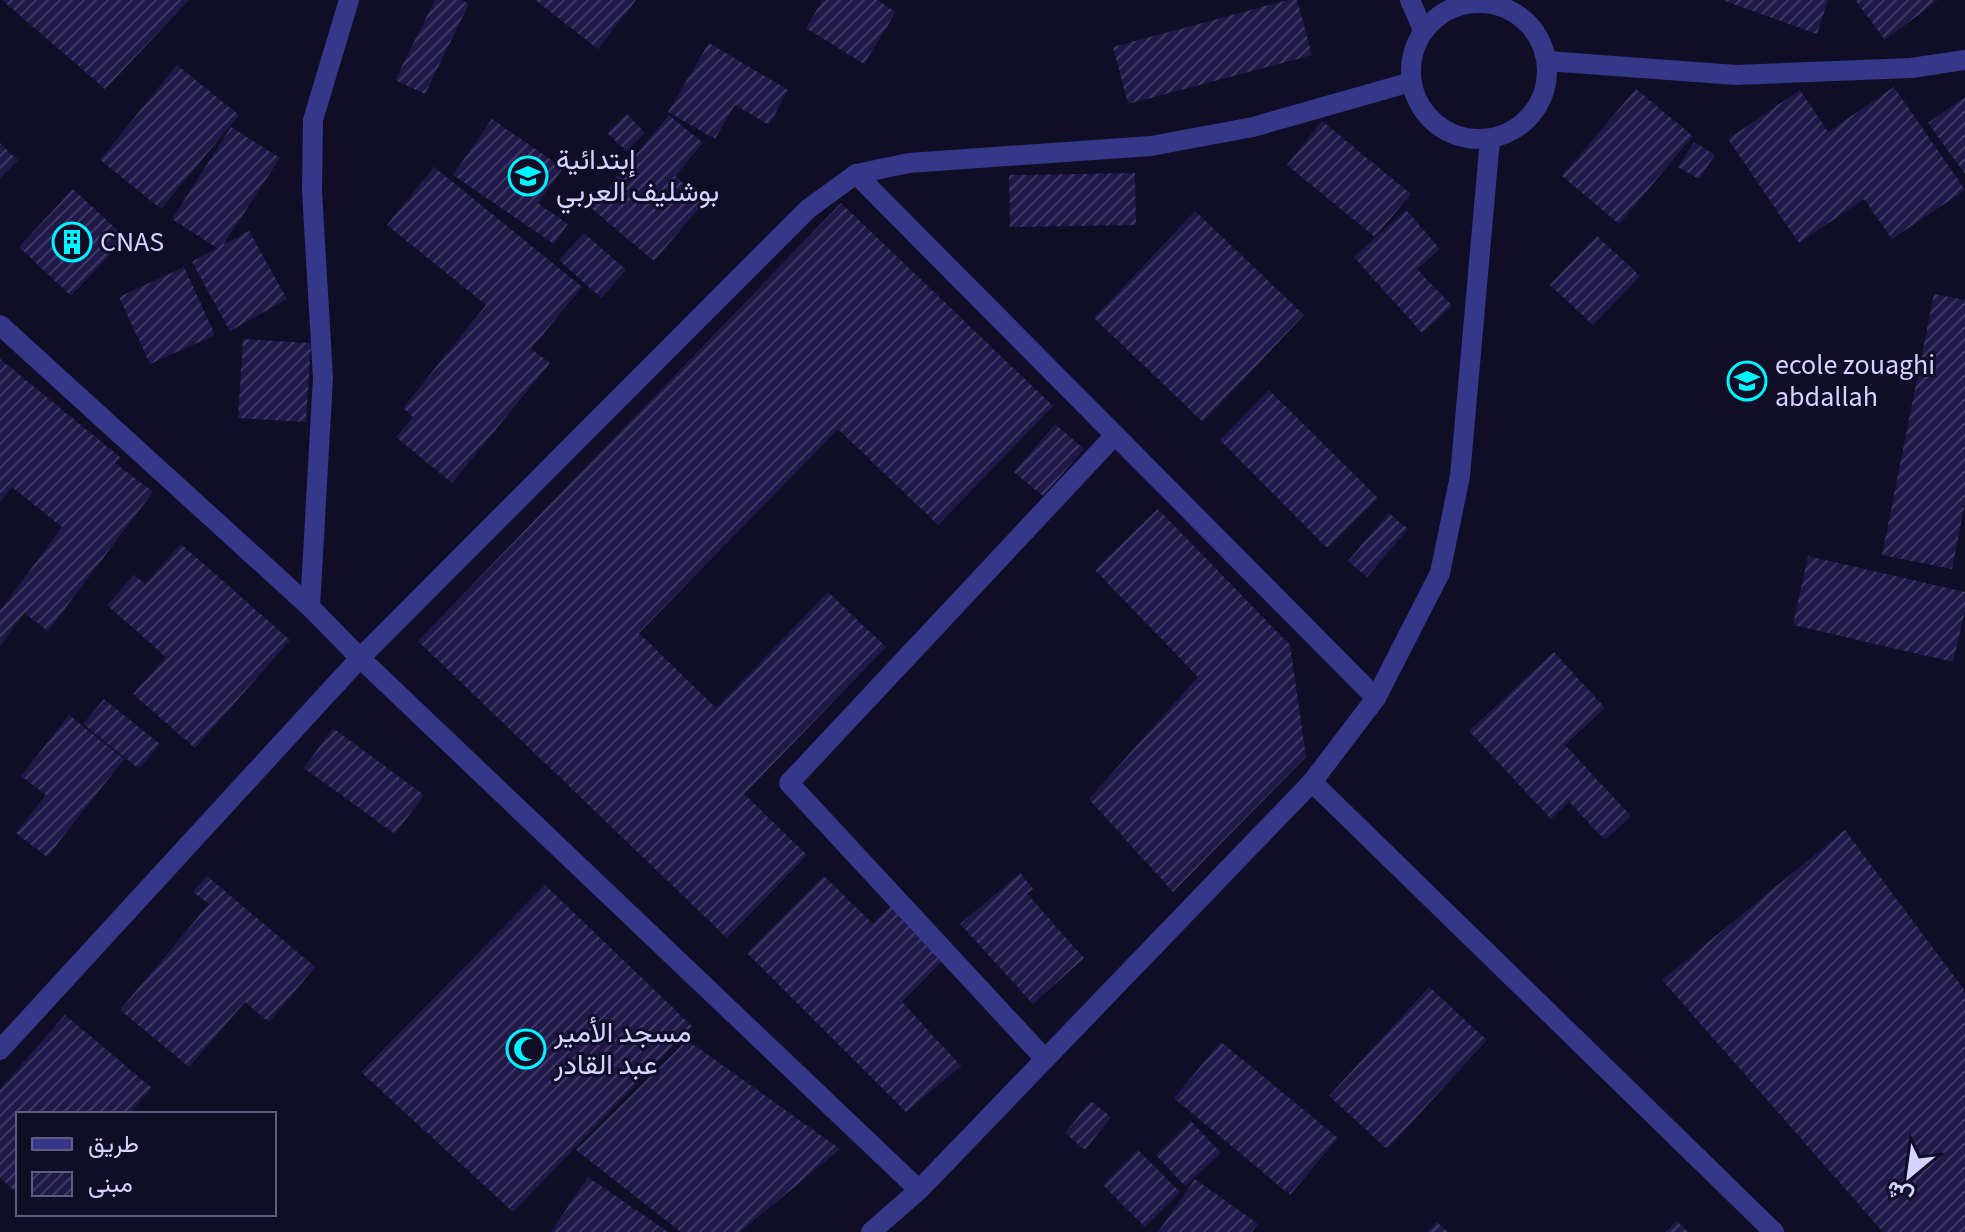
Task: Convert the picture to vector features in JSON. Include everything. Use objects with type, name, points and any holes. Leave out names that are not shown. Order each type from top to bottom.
[{"type":"street","points":[[310,607],[323,378],[312,191],[313,120],[349,0]]},
{"type":"street","points":[[1410,0],[1423,30]]},
{"type":"street","points":[[1468,1],[1495,4],[1520,15],[1538,36],[1547,61],[1546,87],[1535,112],[1515,130],[1490,139],[1463,138],[1439,127],[1421,107],[1411,82],[1412,55],[1423,30],[1443,13],[1468,1]]},
{"type":"street","points":[[1547,61],[1736,75],[1911,68],[1965,60]]},
{"type":"street","points":[[0,1050],[360,658],[808,209],[856,174],[909,163],[1151,146],[1253,127],[1411,82]]},
{"type":"street","points":[[871,1232],[919,1190],[1312,782],[1376,698],[1440,573],[1460,476],[1490,139]]},
{"type":"street","points":[[856,174],[1376,698]]},
{"type":"street","points":[[0,325],[310,607],[919,1190]]},
{"type":"street","points":[[1045,1059],[789,783],[1115,435]]},
{"type":"street","points":[[1312,782],[1774,1232]]},
{"type":"building","points":[[2,0],[189,0],[105,89]]},
{"type":"building","points":[[435,0],[461,0],[469,4],[425,94],[395,80]]},
{"type":"building","points":[[535,0],[636,0],[598,49]]},
{"type":"building","points":[[823,0],[877,0],[896,12],[864,64],[806,28]]},
{"type":"building","points":[[1297,0],[1312,55],[1128,104],[1113,47]]},
{"type":"building","points":[[1722,0],[1828,0],[1817,34]]},
{"type":"building","points":[[1855,0],[1938,0],[1885,40]]},
{"type":"building","points":[[709,43],[788,90],[769,125],[735,105],[715,139],[668,112]]},
{"type":"building","points":[[177,65],[239,115],[161,209],[100,160]]},
{"type":"building","points":[[1894,87],[1965,190],[1892,239],[1864,199],[1799,243],[1728,139],[1800,90],[1828,132]]},
{"type":"building","points":[[1636,89],[1693,136],[1619,224],[1562,176]]},
{"type":"building","points":[[1965,97],[1965,174],[1928,123]]},
{"type":"building","points":[[627,114],[645,133],[626,151],[607,133]]},
{"type":"building","points":[[669,115],[703,143],[675,176],[705,201],[654,261],[591,208]]},
{"type":"building","points":[[492,119],[563,168],[538,203],[568,224],[554,244],[453,175]]},
{"type":"building","points":[[1322,121],[1411,194],[1375,237],[1287,165]]},
{"type":"building","points":[[231,127],[280,158],[223,245],[249,231],[287,299],[230,331],[192,262],[217,248],[172,219]]},
{"type":"building","points":[[1694,142],[1715,155],[1699,179],[1678,167]]},
{"type":"building","points":[[0,143],[18,160],[0,178]]},
{"type":"building","points":[[434,167],[582,287],[531,349],[550,363],[452,483],[396,437],[413,417],[403,408],[486,305],[387,225]]},
{"type":"building","points":[[1135,173],[1136,225],[1010,227],[1009,175]]},
{"type":"building","name":"CNAS","points":[[73,189],[126,238],[71,296],[19,247]]},
{"type":"building","points":[[841,203],[1053,406],[938,525],[838,429],[639,633],[716,708],[828,592],[886,647],[744,794],[807,855],[727,938],[418,641]]},
{"type":"building","points":[[1406,210],[1440,249],[1417,269],[1452,306],[1422,333],[1354,257]]},
{"type":"building","points":[[1195,211],[1304,315],[1203,422],[1094,318]]},
{"type":"building","points":[[584,233],[626,270],[601,298],[559,260]]},
{"type":"building","points":[[1597,236],[1640,276],[1593,325],[1550,285]]},
{"type":"building","points":[[184,267],[215,335],[150,364],[119,297]]},
{"type":"building","points":[[1934,294],[1965,300],[1965,503],[1952,569],[1882,555]]},
{"type":"building","points":[[243,339],[311,343],[306,422],[238,418]]},
{"type":"building","points":[[0,359],[120,457],[115,463],[153,492],[48,631],[24,613],[0,646],[0,611],[62,527],[12,487],[0,502]]},
{"type":"building","points":[[1269,390],[1378,498],[1327,548],[1220,440]]},
{"type":"building","points":[[1055,424],[1084,449],[1043,496],[1014,472]]},
{"type":"building","points":[[1158,509],[1290,645],[1306,757],[1173,892],[1089,799],[1198,677],[1095,570]]},
{"type":"building","points":[[1389,513],[1408,529],[1367,577],[1348,561]]},
{"type":"building","points":[[181,544],[290,640],[195,748],[133,694],[166,657],[107,605],[134,575],[145,584]]},
{"type":"building","points":[[1808,556],[1965,592],[1965,611],[1953,662],[1793,625]]},
{"type":"building","points":[[1554,652],[1605,708],[1565,745],[1631,816],[1605,840],[1569,802],[1551,819],[1469,731]]},
{"type":"building","points":[[104,699],[160,744],[139,769],[83,724]]},
{"type":"building","points":[[69,715],[124,759],[47,857],[16,833],[46,795],[21,776]]},
{"type":"building","points":[[333,728],[424,795],[395,834],[304,768]]},
{"type":"building","points":[[1845,830],[1965,991],[1965,1232],[1883,1232],[1662,980]]},
{"type":"building","points":[[1020,873],[1033,889],[1027,894],[1084,958],[1033,1004],[960,924]]},
{"type":"building","points":[[207,876],[315,967],[269,1022],[245,1002],[189,1067],[120,1010],[209,904],[193,892]]},
{"type":"building","points":[[824,876],[873,924],[894,903],[947,956],[902,1002],[961,1066],[906,1112],[747,953]]},
{"type":"building","name":"مسجد الأمير عبد القادر","points":[[545,885],[692,1026],[513,1212],[361,1072]]},
{"type":"building","points":[[1429,987],[1487,1040],[1387,1149],[1329,1096]]},
{"type":"building","points":[[65,1015],[152,1088],[131,1112],[16,1112],[16,1192],[0,1178],[0,1089]]},
{"type":"building","points":[[687,1040],[840,1149],[740,1232],[681,1232],[576,1150]]},
{"type":"building","points":[[1221,1042],[1338,1138],[1290,1195],[1174,1098]]},
{"type":"building","points":[[1091,1101],[1111,1117],[1085,1150],[1065,1133]]},
{"type":"building","points":[[1191,1121],[1221,1153],[1185,1186],[1156,1155]]},
{"type":"building","points":[[1138,1150],[1180,1192],[1145,1227],[1103,1185]]},
{"type":"building","points":[[588,1177],[668,1232],[551,1232]]},
{"type":"building","points":[[1195,1179],[1258,1224],[1252,1232],[1158,1232]]},
{"type":"building","points":[[1677,1221],[1688,1232],[1665,1232]]},
{"type":"building","points":[[1437,1222],[1448,1232],[1427,1232]]},
{"type":"place","name":"إبتدائية بوشليف العربي","points":[[528,176]]},
{"type":"place","name":"CNAS","points":[[72,242]]},
{"type":"place","name":"ecole zouaghi abdallah","points":[[1747,381]]},
{"type":"place","name":"مسجد الأمير عبد القادر","points":[[526,1049]]}]
